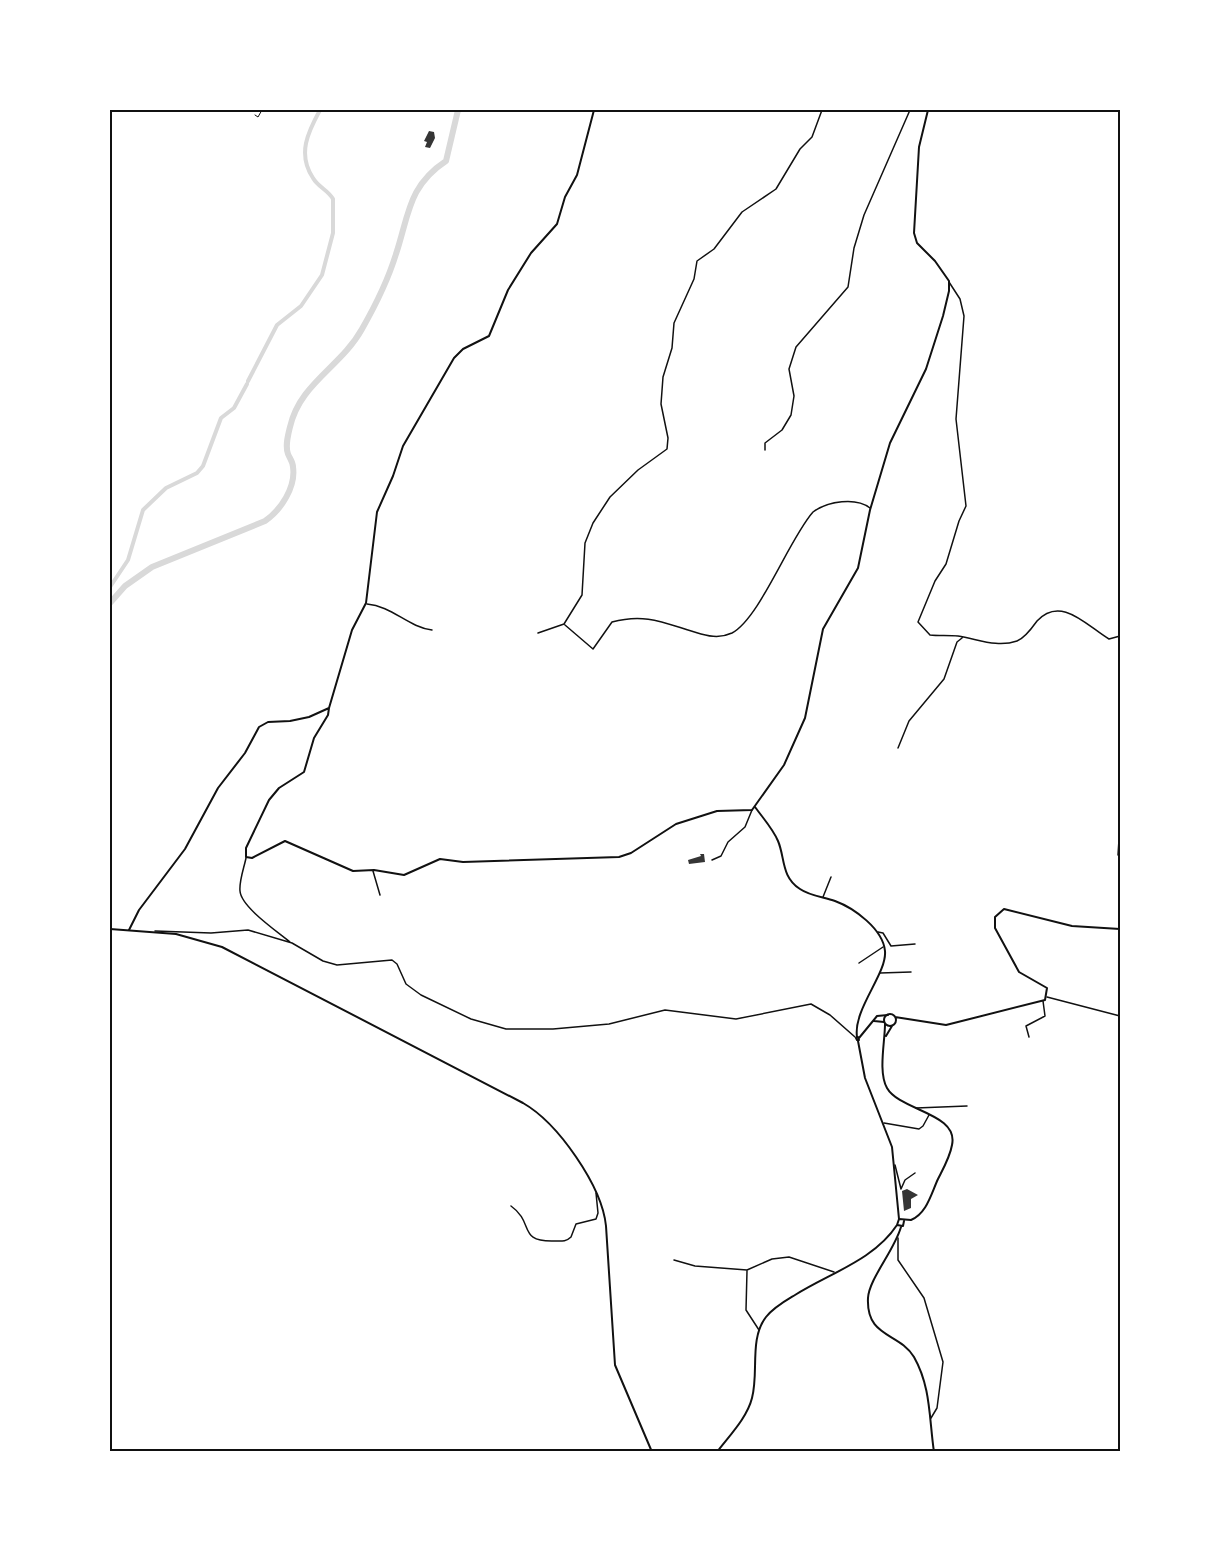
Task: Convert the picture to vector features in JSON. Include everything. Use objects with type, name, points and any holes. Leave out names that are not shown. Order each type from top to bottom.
[{"type":"street","points":[[594,110],[576,176],[565,197],[556,227],[532,251],[508,290],[489,336],[463,349],[456,356],[401,449],[393,476],[376,515],[366,603],[352,630],[328,715],[315,738],[304,772],[279,788],[269,800],[246,848],[240,888],[242,897],[254,912],[292,943],[323,961],[337,965],[392,960],[397,964],[406,984],[422,995],[471,1019],[506,1029],[553,1029],[609,1024],[665,1010],[736,1019],[800,1004],[811,1004],[830,1015],[857,1038]]},
{"type":"street","points":[[538,633],[564,624],[583,594],[585,543],[594,523],[610,498],[638,470],[667,448],[668,438],[661,404],[663,376],[672,348],[674,323],[694,279],[697,261],[713,250],[742,212],[776,189],[800,149],[812,137],[822,110]]},
{"type":"street","points":[[765,450],[765,444],[786,425],[793,410],[794,396],[789,369],[794,350],[847,288],[855,245],[865,211],[910,110]]},
{"type":"street","points":[[928,110],[919,147],[914,233],[917,243],[935,261],[949,281],[960,299],[964,314],[956,419],[966,506],[959,519],[946,564],[918,621],[930,635],[963,637],[987,643],[1018,640],[1046,613],[1056,610],[1071,614],[1108,638],[1115,639],[1120,636]]},
{"type":"street","points":[[712,860],[721,856],[728,842],[742,831],[754,808],[784,765],[805,718],[823,630],[858,568],[871,509],[890,443],[929,362],[949,292],[949,281]]},
{"type":"street","points":[[564,624],[593,649],[612,622],[640,617],[709,636],[728,634],[747,619],[814,511],[824,506],[853,501],[861,501],[871,509]]},
{"type":"street","points":[[366,603],[385,607],[416,626],[432,630]]},
{"type":"street","points":[[898,747],[909,721],[944,679],[957,642],[963,637]]},
{"type":"street","points":[[129,930],[139,910],[185,849],[218,788],[245,753],[259,727],[268,722],[290,722],[309,717],[329,708]]},
{"type":"street","points":[[246,857],[252,858],[285,842],[315,853],[345,870],[410,874],[445,859],[463,862],[619,857],[631,854],[676,824],[717,810],[754,808]]},
{"type":"street","points":[[754,808],[776,837],[782,863],[795,884],[803,891],[850,909],[877,933],[884,946],[884,960],[861,1016],[857,1038],[865,1078],[884,1123],[901,1189],[905,1180],[915,1173]]},
{"type":"street","points":[[1118,855],[1120,824]]},
{"type":"street","points":[[373,870],[380,895]]},
{"type":"street","points":[[823,897],[831,877]]},
{"type":"street","points":[[857,1038],[879,1015],[946,1025],[1043,1001],[1048,991],[1045,985],[1023,975],[1017,968],[994,925],[998,912],[1010,909],[1067,925],[1120,929]]},
{"type":"street","points":[[110,929],[211,933],[244,930],[292,943]]},
{"type":"street","points":[[155,931],[193,938],[232,952],[531,1108],[560,1134],[596,1193],[605,1220],[615,1365],[652,1452]]},
{"type":"street","points":[[877,933],[883,933],[891,946],[915,944]]},
{"type":"street","points":[[859,963],[884,946]]},
{"type":"street","points":[[879,973],[910,972]]},
{"type":"street","points":[[1047,997],[1120,1016]]},
{"type":"street","points":[[1029,1038],[1026,1026],[1045,1016],[1043,1001]]},
{"type":"street","points":[[888,1015],[885,1023],[886,1087],[894,1096],[949,1128],[952,1147],[924,1210],[918,1217],[904,1221],[898,1219]]},
{"type":"street","points":[[895,1017],[896,1023]]},
{"type":"street","points":[[885,1039],[892,1026],[906,1020]]},
{"type":"street","points":[[871,1023],[885,1023],[892,1026]]},
{"type":"street","points":[[915,1108],[967,1106]]},
{"type":"street","points":[[884,1123],[918,1128],[926,1123],[929,1115]]},
{"type":"street","points":[[717,1452],[751,1403],[759,1330],[765,1318],[774,1309],[834,1272],[866,1256],[884,1241],[897,1225],[894,1165]]},
{"type":"street","points":[[511,1206],[520,1213],[534,1240],[568,1240],[576,1224],[596,1219],[598,1213],[594,1196],[596,1193]]},
{"type":"street","points":[[904,1221],[898,1237],[870,1286],[869,1312],[877,1328],[913,1355],[928,1391],[934,1452]]},
{"type":"street","points":[[897,1225],[901,1227]]},
{"type":"street","points":[[898,1237],[898,1260],[924,1298],[943,1362],[937,1408],[931,1418]]},
{"type":"street","points":[[674,1260],[695,1266],[747,1270],[772,1259],[789,1257],[834,1272]]},
{"type":"street","points":[[747,1270],[746,1310],[759,1330]]},
{"type":"lane","points":[[255,115],[258,117],[262,110]]},
{"type":"building","points":[[429,131],[434,132],[435,138],[430,148],[425,147],[427,142],[424,141]]},
{"type":"building","points":[[700,854],[704,854],[705,862],[689,864],[688,860],[701,856]]},
{"type":"building","points":[[907,1189],[918,1195],[911,1199],[911,1208],[904,1211],[902,1191]]},
{"type":"waterway","points":[[248,381],[277,325],[301,306],[322,275],[333,233],[333,199],[313,178],[308,169],[305,152],[308,135],[320,110]]},
{"type":"waterway","points":[[110,603],[125,586],[152,567],[265,521],[282,504],[290,490],[293,475],[293,465],[287,451],[287,444],[295,412],[303,398],[353,342],[367,321],[396,254],[417,191],[433,171],[446,161],[458,110]]},
{"type":"waterway","points":[[110,587],[128,560],[143,510],[166,488],[197,473],[203,466],[221,418],[234,408],[247,384]]}]
